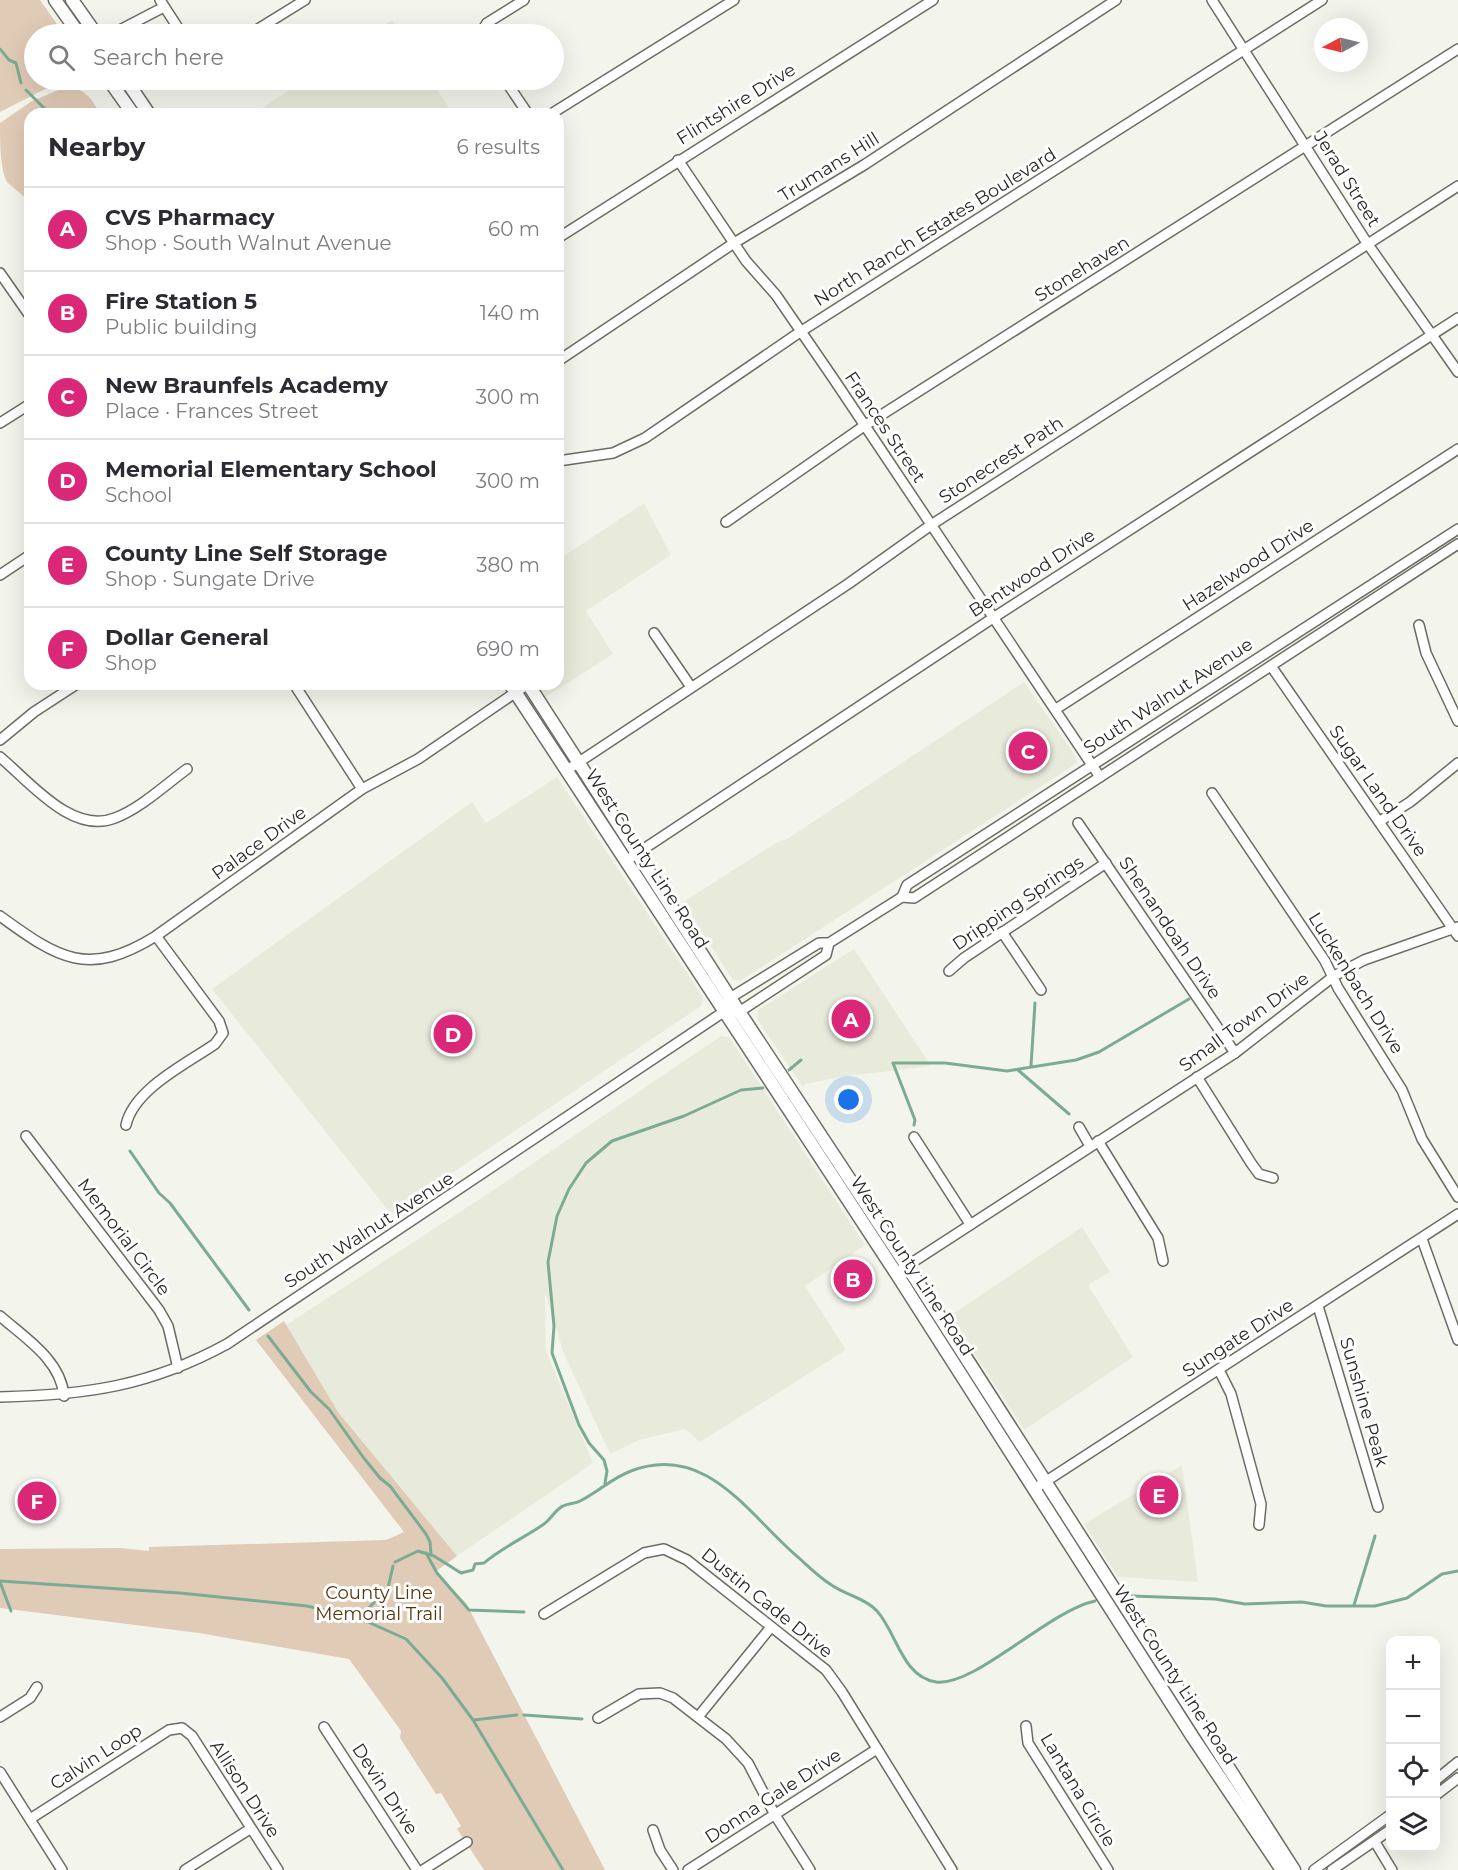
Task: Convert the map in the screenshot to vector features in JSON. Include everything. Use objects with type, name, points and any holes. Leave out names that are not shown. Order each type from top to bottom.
[{"type":"main road","points":[[55,0],[72,24]]},
{"type":"main road","points":[[72,0],[89,24]]},
{"type":"main road","points":[[116,90],[129,108]]},
{"type":"main road","points":[[133,90],[145,108]]},
{"type":"main road","name":"West County Line Road","points":[[514,690],[567,770],[632,857],[730,998],[901,1269],[1034,1489],[1097,1574],[1294,1870]]},
{"type":"main road","name":"West County Line Road","points":[[532,690],[579,762],[632,857],[725,1011],[1045,1481],[1192,1736],[1282,1870]]},
{"type":"street","points":[[266,24],[304,0]]},
{"type":"street","points":[[487,24],[524,0]]},
{"type":"street","points":[[561,108],[734,0]]},
{"type":"street","name":"Flintshire Drive","points":[[564,234],[933,0]]},
{"type":"street","name":"Trumans Hill","points":[[564,357],[734,243],[873,159],[1116,0]]},
{"type":"street","name":"Jerad Street","points":[[1212,0],[1367,243],[1433,333],[1458,372]]},
{"type":"street","name":"North Ranch Estates Boulevard","points":[[564,460],[602,456],[633,444],[682,414],[800,332],[1322,0]]},
{"type":"street","points":[[129,24],[162,4],[175,24]]},
{"type":"street","name":"Stonehaven","points":[[726,522],[864,426],[1458,49]]},
{"type":"street","points":[[512,90],[524,108]]},
{"type":"street","name":"Frances Street","points":[[678,160],[734,243],[776,295],[1100,777]]},
{"type":"street","name":"Stonecrest Path","points":[[567,770],[848,584],[931,525],[1458,186]]},
{"type":"street","points":[[0,273],[24,307]]},
{"type":"street","name":"Bentwood Drive","points":[[632,857],[993,618],[1458,318]]},
{"type":"street","points":[[0,423],[24,408]]},
{"type":"street","name":"Hazelwood Drive","points":[[1056,709],[1458,448]]},
{"type":"street","name":"South Walnut Avenue","points":[[730,998],[819,943],[829,943],[902,897],[907,885],[1458,529]]},
{"type":"street","name":"South Walnut Avenue","points":[[902,897],[914,898],[1458,544]]},
{"type":"street","points":[[0,575],[24,559]]},
{"type":"street","points":[[1419,626],[1426,653],[1458,721]]},
{"type":"street","points":[[654,633],[691,687]]},
{"type":"street","name":"Sugar Land Drive","points":[[1271,666],[1456,931]]},
{"type":"street","points":[[0,740],[34,711],[67,690]]},
{"type":"street","points":[[298,690],[362,789]]},
{"type":"street","name":"Palace Drive","points":[[0,916],[43,946],[68,957],[109,958],[129,953],[362,789],[418,759],[510,690]]},
{"type":"street","points":[[0,757],[62,810],[81,820],[93,822],[102,822],[125,814],[187,769]]},
{"type":"street","points":[[1380,821],[1410,802],[1458,763]]},
{"type":"street","name":"Luckenbach Drive","points":[[1212,793],[1325,961],[1402,1090],[1422,1139],[1458,1197]]},
{"type":"street","name":"Shenandoah Drive","points":[[1078,823],[1234,1053]]},
{"type":"street","name":"Dripping Springs","points":[[949,971],[1002,932],[1106,863]]},
{"type":"street","name":"Small Town Drive","points":[[901,1269],[1234,1053],[1333,977],[1364,960],[1456,931]]},
{"type":"street","points":[[1002,932],[1041,990]]},
{"type":"street","points":[[126,1125],[131,1110],[141,1096],[215,1044],[223,1033],[219,1021],[156,936]]},
{"type":"street","name":"South Walnut Avenue","points":[[739,1012],[826,955],[829,943]]},
{"type":"street","points":[[730,998],[725,1011],[739,1012]]},
{"type":"street","name":"South Walnut Avenue","points":[[0,1397],[64,1396],[134,1383],[178,1368],[227,1344],[725,1011]]},
{"type":"street","points":[[1197,1077],[1259,1174],[1273,1178]]},
{"type":"street","points":[[1079,1127],[1094,1143],[1158,1238],[1164,1261]]},
{"type":"street","name":"Memorial Circle","points":[[26,1136],[159,1310],[168,1326],[178,1368]]},
{"type":"street","points":[[914,1137],[970,1224]]},
{"type":"street","name":"Sungate Drive","points":[[1034,1489],[1458,1214]]},
{"type":"street","points":[[1422,1239],[1458,1340]]},
{"type":"street","name":"Sunshine Peak","points":[[1318,1306],[1378,1507]]},
{"type":"street","points":[[0,1316],[56,1368],[63,1382],[64,1396]]},
{"type":"street","points":[[1219,1370],[1231,1394],[1262,1504],[1259,1525]]},
{"type":"street","name":"Dustin Cade Drive","points":[[544,1614],[644,1553],[664,1550],[687,1560],[826,1670],[842,1692],[952,1870]]},
{"type":"street","points":[[698,1718],[771,1627]]},
{"type":"street","points":[[0,1717],[30,1698],[37,1687]]},
{"type":"street","points":[[598,1718],[639,1694],[653,1693],[673,1698],[726,1739],[748,1763],[775,1815],[810,1870]]},
{"type":"street","name":"Lantana Circle","points":[[1026,1726],[1028,1743],[1108,1870]]},
{"type":"street","name":"Devin Drive","points":[[324,1727],[417,1870]]},
{"type":"street","name":"Calvin Loop","points":[[30,1819],[169,1730],[182,1728]]},
{"type":"street","name":"Allison Drive","points":[[182,1728],[192,1736],[278,1870]]},
{"type":"street","name":"Donna Gale Drive","points":[[688,1870],[877,1749]]},
{"type":"street","points":[[1440,1777],[1458,1762]]},
{"type":"street","points":[[0,1772],[62,1870]]},
{"type":"street","points":[[1440,1792],[1458,1778]]},
{"type":"street","points":[[1314,1870],[1386,1818]]},
{"type":"street","points":[[185,1870],[250,1829]]},
{"type":"street","points":[[653,1830],[660,1850],[673,1870]]},
{"type":"street","points":[[1332,1870],[1386,1833]]},
{"type":"street","points":[[423,1870],[467,1842]]},
{"type":"street","points":[[1375,1842],[1392,1870]]},
{"type":"shaded area","points":[[289,90],[437,90],[449,108],[262,108]]},
{"type":"shaded area","points":[[644,503],[671,555],[586,611],[613,654],[564,685],[564,556]]},
{"type":"shaded area","points":[[1024,682],[1076,757],[1077,763],[740,981],[732,979],[683,902],[776,843],[787,839]]},
{"type":"shaded area","points":[[541,690],[557,690],[546,697]]},
{"type":"shaded area","points":[[557,777],[703,997],[701,1006],[391,1214],[212,989],[472,802],[486,823]]},
{"type":"shaded area","points":[[854,949],[931,1066],[840,1077],[805,1084],[803,1087],[757,1019],[758,1010]]},
{"type":"shaded area","points":[[721,1036],[729,1037],[865,1245],[805,1286],[846,1350],[700,1442],[685,1429],[639,1440],[610,1454],[564,1354],[545,1292],[546,1351],[593,1463],[457,1556],[338,1412],[286,1325],[489,1193]]},
{"type":"shaded area","points":[[1082,1227],[1110,1272],[1088,1285],[1133,1357],[1024,1430],[950,1316]]},
{"type":"shaded area","points":[[1182,1465],[1198,1582],[1118,1577],[1084,1524]]},
{"type":"green space","points":[[0,0],[40,0],[57,24],[24,24],[24,90],[43,90],[0,112]]},
{"type":"green space","points":[[59,90],[80,90],[87,95],[97,108],[24,108],[24,197],[7,182],[3,170],[0,123],[32,101]]},
{"type":"green space","name":"County Line Memorial Trail","points":[[284,1321],[338,1412],[457,1556],[435,1572],[466,1603],[605,1870],[484,1870],[457,1829],[461,1826],[441,1793],[436,1794],[400,1738],[401,1731],[349,1659],[199,1633],[0,1608],[0,1549],[121,1548],[149,1551],[149,1547],[386,1540],[404,1532],[256,1340]]},
{"type":"waterway","points":[[0,49],[9,60],[16,63],[21,83]]},
{"type":"waterway","points":[[26,90],[44,108]]},
{"type":"waterway","points":[[914,1125],[915,1120],[893,1063],[945,1063],[1007,1071],[1076,1060],[1099,1052],[1189,999]]},
{"type":"waterway","points":[[1031,1066],[1035,1003]]},
{"type":"waterway","points":[[789,1070],[801,1060]]},
{"type":"waterway","points":[[1018,1070],[1069,1114]]},
{"type":"waterway","points":[[605,1483],[607,1471],[604,1460],[589,1443],[579,1425],[552,1353],[554,1326],[548,1262],[557,1216],[569,1189],[586,1163],[612,1141],[684,1116],[741,1090],[763,1088]]},
{"type":"waterway","points":[[130,1151],[159,1193],[170,1203],[249,1310]]},
{"type":"waterway","points":[[268,1336],[311,1392],[329,1409],[363,1457],[380,1478],[390,1486],[426,1534],[430,1542],[431,1554]]},
{"type":"waterway","points":[[395,1562],[418,1551],[434,1556],[461,1573],[473,1570],[475,1564],[484,1563],[544,1524],[560,1507],[580,1501],[624,1474],[658,1465],[682,1466],[704,1475],[725,1488],[822,1578],[877,1611],[901,1653],[915,1672],[936,1682],[952,1680],[971,1673],[1056,1619],[1095,1601]]},
{"type":"waterway","points":[[1354,1605],[1375,1536]]},
{"type":"waterway","points":[[426,1553],[437,1573],[469,1610],[524,1612]]},
{"type":"waterway","points":[[359,1618],[388,1588],[393,1566]]},
{"type":"waterway","points":[[1132,1596],[1215,1599],[1245,1604],[1302,1602],[1326,1606],[1375,1606],[1407,1598],[1442,1574],[1458,1571]]},
{"type":"waterway","points":[[0,1581],[180,1593],[307,1606],[359,1618],[406,1639],[442,1678],[473,1720],[563,1870]]},
{"type":"waterway","points":[[0,1582],[11,1611]]},
{"type":"waterway","points":[[474,1720],[517,1715]]},
{"type":"waterway","points":[[524,1715],[582,1719]]},
{"type":"place","name":"New Braunfels Academy","points":[[1028,751]]},
{"type":"place","name":"CVS Pharmacy","points":[[851,1019]]},
{"type":"place","name":"Memorial Elementary School","points":[[453,1034]]},
{"type":"place","name":"Fire Station 5","points":[[853,1279]]},
{"type":"place","name":"County Line Self Storage","points":[[1159,1495]]},
{"type":"place","name":"Dollar General","points":[[37,1501]]}]
